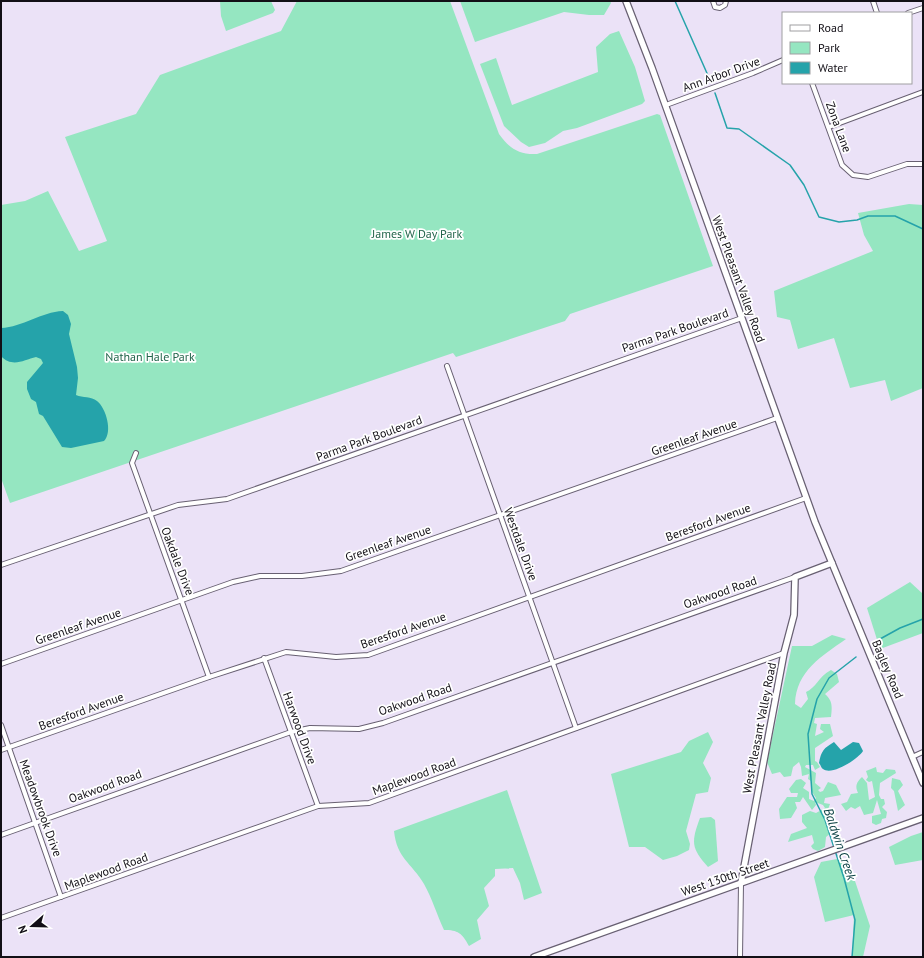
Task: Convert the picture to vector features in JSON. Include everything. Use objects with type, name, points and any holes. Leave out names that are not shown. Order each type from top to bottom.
[{"type":"main road","name":"West Pleasant Valley Road","points":[[626,1],[666,105],[777,418],[832,564]]},
{"type":"main road","name":"Oakwood Road","points":[[795,578],[832,564]]},
{"type":"main road","name":"Bagley Road","points":[[832,564],[923,783]]},
{"type":"main road","name":"West Pleasant Valley Road","points":[[741,883],[784,654],[794,615],[795,578]]},
{"type":"main road","name":"West 130th Street","points":[[534,957],[923,818]]},
{"type":"street","points":[[713,1],[715,7],[720,8],[725,5],[726,1]]},
{"type":"street","points":[[873,1],[877,12]]},
{"type":"street","points":[[911,12],[923,8]]},
{"type":"street","name":"Ann Arbor Drive","points":[[666,105],[753,73],[782,60]]},
{"type":"street","name":"Zona Lane","points":[[812,84],[842,165],[853,175],[868,177],[907,164],[923,164]]},
{"type":"street","points":[[829,127],[923,92]]},
{"type":"street","name":"Parma Park Boulevard","points":[[1,565],[178,505],[227,499],[742,318]]},
{"type":"street","name":"Westdale Drive","points":[[447,366],[499,515],[554,662],[576,728]]},
{"type":"street","name":"Greenleaf Avenue","points":[[1,664],[233,582],[260,576],[302,576],[341,571],[777,418]]},
{"type":"street","name":"Oakdale Drive","points":[[136,453],[132,464],[183,600],[209,676]]},
{"type":"street","name":"Beresford Avenue","points":[[1,750],[209,676],[286,652],[336,657],[368,655],[529,596],[806,498]]},
{"type":"street","name":"Oakwood Road","points":[[1,835],[291,732],[310,728],[359,729],[795,578]]},
{"type":"street","name":"Maplewood Road","points":[[1,918],[318,806],[368,803],[784,654]]},
{"type":"street","name":"Harwood Drive","points":[[264,658],[318,806]]},
{"type":"street","name":"Meadowbrook Drive","points":[[1,725],[61,897]]},
{"type":"street","points":[[912,757],[923,752]]},
{"type":"street","points":[[740,957],[741,883]]},
{"type":"green space","points":[[220,1],[271,1],[275,10],[273,13],[226,31],[221,16]]},
{"type":"green space","points":[[297,1],[450,1],[499,134],[511,147],[520,152],[537,154],[657,114],[660,115],[713,266],[570,314],[565,321],[456,357],[453,353],[10,503],[1,478],[1,205],[25,201],[48,191],[79,251],[107,241],[65,137],[136,114],[160,75],[281,31]]},
{"type":"green space","points":[[460,1],[610,1],[611,3],[604,15],[564,12],[475,42]]},
{"type":"green space","points":[[619,31],[635,67],[645,101],[642,104],[577,128],[563,131],[545,143],[529,147],[521,142],[504,126],[480,64],[496,58],[512,105],[598,72],[596,47],[610,34]]},
{"type":"green space","points":[[909,204],[923,205],[923,388],[891,401],[885,380],[850,388],[834,338],[798,349],[790,320],[777,317],[774,291],[873,251],[864,235],[858,213]]},
{"type":"green space","points":[[910,582],[923,594],[923,633],[880,649],[867,608]]},
{"type":"green space","points":[[832,635],[846,639],[820,658],[805,673],[796,692],[795,704],[801,708],[808,699],[806,692],[831,670],[837,674],[839,682],[825,694],[831,704],[831,717],[815,718],[814,723],[817,724],[815,736],[824,732],[820,729],[821,724],[830,724],[833,736],[815,748],[815,761],[820,767],[815,770],[813,765],[806,765],[805,767],[816,773],[815,783],[821,788],[818,790],[820,792],[823,791],[828,782],[836,785],[841,795],[825,798],[824,803],[830,804],[827,812],[833,815],[830,821],[838,837],[833,839],[831,833],[826,837],[825,847],[818,851],[813,849],[811,846],[814,843],[812,835],[788,842],[791,834],[807,828],[802,822],[802,815],[810,811],[816,813],[825,808],[823,805],[815,802],[816,805],[812,810],[803,797],[800,802],[795,802],[797,808],[791,818],[780,819],[779,809],[787,797],[797,797],[798,793],[791,793],[789,789],[796,780],[801,779],[806,783],[803,788],[809,792],[809,799],[814,801],[816,798],[812,792],[811,781],[808,779],[809,774],[802,776],[799,762],[793,767],[791,776],[784,777],[780,772],[772,774],[767,762],[792,646],[812,646]]},
{"type":"green space","points":[[708,732],[713,742],[703,763],[711,778],[708,792],[696,794],[686,831],[690,844],[689,850],[677,856],[663,860],[645,847],[629,847],[611,774],[681,752],[689,741]]},
{"type":"green space","points":[[876,767],[877,772],[883,773],[886,769],[895,770],[896,773],[880,783],[879,795],[881,799],[884,799],[885,804],[882,807],[887,812],[886,818],[882,819],[881,823],[876,825],[872,823],[872,816],[881,814],[877,800],[873,813],[864,815],[860,806],[855,809],[851,807],[846,811],[841,804],[847,802],[851,794],[858,793],[858,781],[862,777],[867,783],[869,800],[875,797],[872,781],[869,782],[866,780],[868,777],[866,771]]},
{"type":"green space","points":[[892,778],[900,780],[903,785],[898,791],[905,805],[898,811],[894,791],[891,788]]},
{"type":"green space","points":[[507,790],[542,893],[524,900],[520,883],[513,868],[495,869],[495,876],[484,888],[489,906],[477,920],[481,939],[469,946],[459,933],[444,930],[424,884],[401,854],[394,831]]},
{"type":"green space","points":[[711,817],[715,820],[718,861],[708,867],[698,855],[694,844],[694,839],[700,818]]},
{"type":"green space","points":[[923,832],[923,860],[895,865],[889,847]]},
{"type":"green space","points":[[845,859],[849,863],[870,926],[863,957],[852,957],[854,915],[825,922],[814,877],[821,862]]},
{"type":"water","points":[[63,311],[68,315],[71,324],[69,334],[77,367],[78,378],[76,395],[92,398],[97,401],[106,414],[108,426],[107,437],[104,441],[71,448],[62,447],[43,416],[39,414],[36,402],[31,399],[27,389],[27,382],[43,363],[41,359],[36,357],[18,362],[9,362],[1,356],[1,328],[17,325],[47,314]]},
{"type":"water","points":[[834,742],[841,750],[853,742],[859,743],[863,751],[844,766],[827,771],[822,768],[819,763],[824,750]]},
{"type":"waterway","points":[[675,1],[710,80]]},
{"type":"waterway","points":[[715,93],[727,128],[739,129],[790,165],[804,185],[819,217],[839,222],[857,220],[868,216],[895,216],[923,229]]},
{"type":"waterway","points":[[880,639],[900,628],[923,619]]},
{"type":"waterway","name":"Baldwin Creek","points":[[852,957],[855,920],[844,878],[825,820],[812,794],[808,734],[817,699],[829,678],[856,657]]},
{"type":"park label","name":"James W Day Park","points":[[417,233]]},
{"type":"park label","name":"Nathan Hale Park","points":[[150,356]]}]
